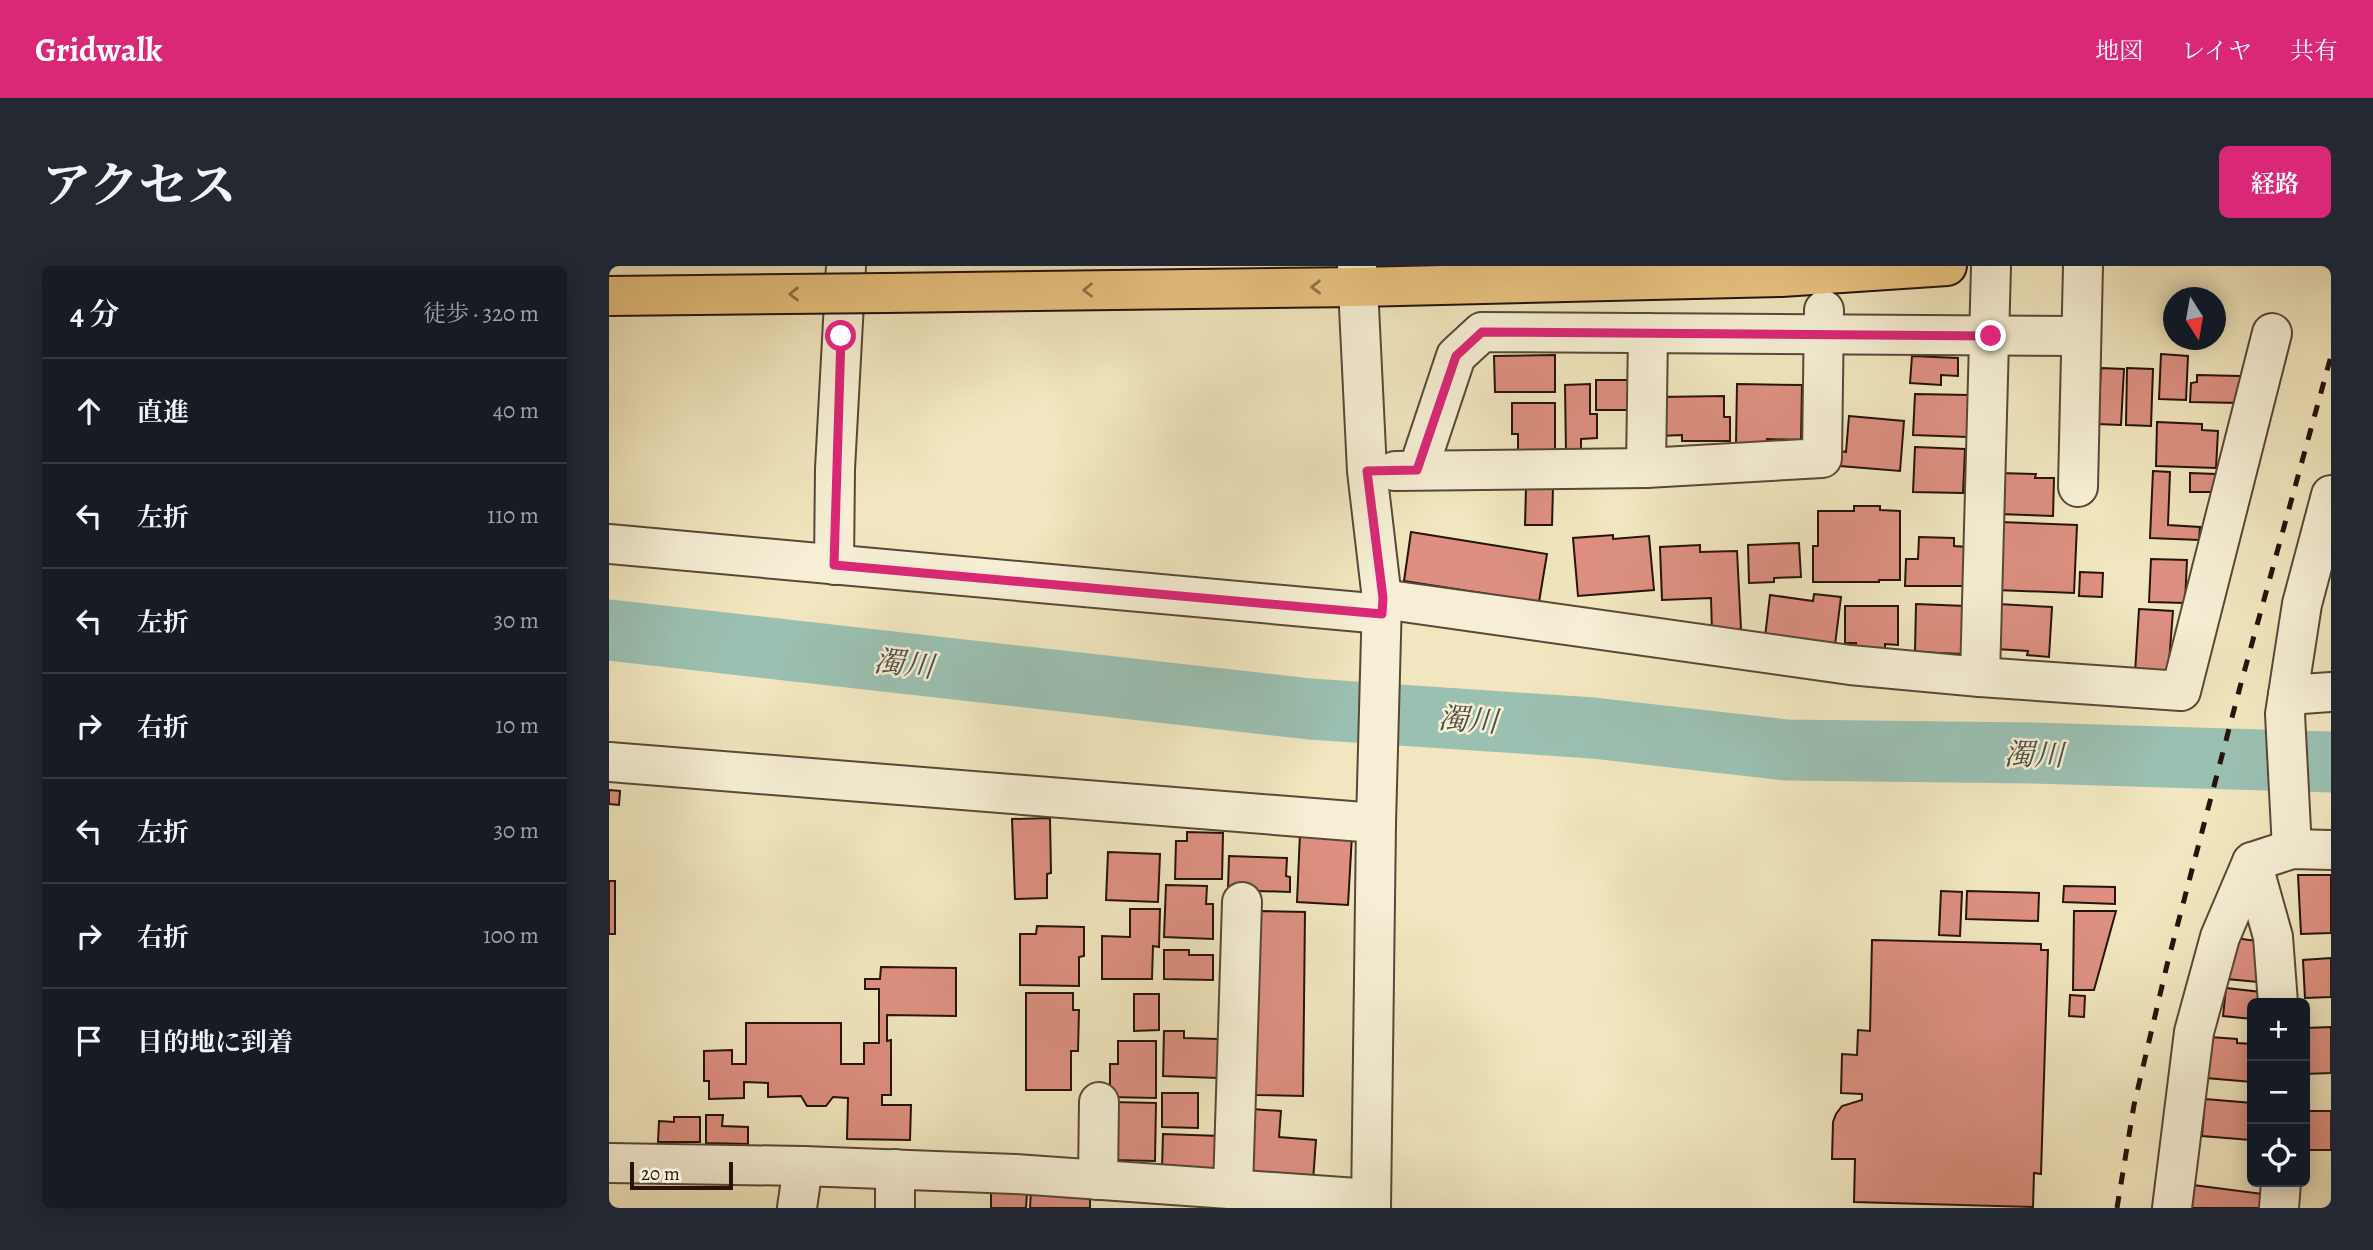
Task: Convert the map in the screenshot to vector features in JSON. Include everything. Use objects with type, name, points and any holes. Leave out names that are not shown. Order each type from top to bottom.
[{"type":"highway","points":[[609,296],[886,292],[1357,276],[1781,277],[1947,266]]},
{"type":"street","points":[[834,565],[835,469],[846,266]]},
{"type":"street","points":[[1980,677],[1991,266]]},
{"type":"street","points":[[2078,487],[2083,266]]},
{"type":"street","points":[[609,1163],[895,1169],[1233,1189],[1371,1204],[1375,823],[1382,616],[1367,471],[1357,276]]},
{"type":"street","points":[[1367,471],[1646,468],[1822,458],[1823,322]]},
{"type":"street","points":[[1417,470],[1456,356],[1482,332],[1648,333],[1823,322],[1991,336],[2081,336]]},
{"type":"street","points":[[1646,468],[1648,333]]},
{"type":"street","points":[[609,544],[1382,616],[1980,677],[2181,691],[2272,333]]},
{"type":"street","points":[[2291,843],[2287,704],[2302,604],[2331,495]]},
{"type":"street","points":[[2287,704],[2331,692]]},
{"type":"street","points":[[609,762],[1375,823]]},
{"type":"street","points":[[2172,1208],[2194,1032],[2220,937],[2252,862],[2291,843],[2331,850]]},
{"type":"street","points":[[2252,862],[2273,937],[2278,998]]},
{"type":"street","points":[[1233,1189],[1242,902]]},
{"type":"street","points":[[1098,1180],[1099,1102]]},
{"type":"street","points":[[797,1208],[803,1166]]},
{"type":"street","points":[[895,1169],[895,1208]]},
{"type":"street","points":[[2279,1208],[2281,1187]]},
{"type":"building","points":[[2161,354],[2188,356],[2186,400],[2159,399]]},
{"type":"building","points":[[1555,355],[1555,392],[1495,392],[1494,356]]},
{"type":"building","points":[[1912,356],[1958,358],[1958,376],[1941,375],[1941,385],[1910,383]]},
{"type":"building","points":[[2101,368],[2124,369],[2121,425],[2098,424]]},
{"type":"building","points":[[2127,368],[2153,369],[2151,426],[2126,425]]},
{"type":"building","points":[[2197,375],[2240,376],[2240,403],[2190,402],[2191,383],[2197,382]]},
{"type":"building","points":[[1596,380],[1632,380],[1632,410],[1596,410]]},
{"type":"building","points":[[1590,384],[1590,414],[1597,414],[1597,438],[1581,439],[1581,452],[1566,453],[1565,385]]},
{"type":"building","points":[[1737,384],[1802,385],[1801,440],[1767,439],[1768,445],[1736,444]]},
{"type":"building","points":[[1915,394],[1969,395],[1968,437],[1913,435]]},
{"type":"building","points":[[1724,396],[1724,417],[1730,417],[1730,441],[1682,441],[1682,435],[1659,436],[1659,397]]},
{"type":"building","points":[[1512,403],[1555,403],[1555,453],[1518,453],[1518,434],[1512,434]]},
{"type":"building","points":[[1849,416],[1904,421],[1900,471],[1840,466],[1841,451],[1846,452]]},
{"type":"building","points":[[2157,422],[2202,424],[2202,430],[2218,431],[2216,468],[2156,466]]},
{"type":"building","points":[[1915,447],[1965,449],[1963,493],[1913,492]]},
{"type":"building","points":[[2153,471],[2170,472],[2168,525],[2200,527],[2199,540],[2150,538]]},
{"type":"building","points":[[2000,473],[2036,474],[2035,478],[2054,478],[2053,516],[1998,514]]},
{"type":"building","points":[[2190,473],[2216,474],[2215,492],[2190,492]]},
{"type":"building","points":[[1526,487],[1553,488],[1552,525],[1525,525]]},
{"type":"building","points":[[1854,506],[1880,506],[1880,510],[1900,511],[1900,580],[1813,582],[1813,546],[1818,546],[1818,511],[1854,511]]},
{"type":"building","points":[[2000,522],[2077,525],[2074,593],[1997,590]]},
{"type":"building","points":[[1411,532],[1547,554],[1539,602],[1404,581]]},
{"type":"building","points":[[1613,535],[1613,539],[1649,536],[1654,590],[1578,596],[1573,538]]},
{"type":"building","points":[[1919,537],[1954,538],[1954,546],[1968,547],[1967,586],[1905,586],[1906,559],[1918,559]]},
{"type":"building","points":[[1799,543],[1801,577],[1774,578],[1774,582],[1749,583],[1748,545]]},
{"type":"building","points":[[1700,545],[1700,552],[1737,551],[1741,629],[1712,631],[1711,598],[1662,600],[1660,547]]},
{"type":"building","points":[[2151,559],[2187,560],[2185,603],[2149,602]]},
{"type":"building","points":[[2080,572],[2103,573],[2102,597],[2079,596]]},
{"type":"building","points":[[1814,594],[1841,597],[1835,645],[1765,637],[1770,595],[1813,601]]},
{"type":"building","points":[[1916,604],[1965,606],[1963,654],[1915,652]]},
{"type":"building","points":[[1998,604],[2052,607],[2049,657],[2027,655],[2028,651],[1996,649]]},
{"type":"building","points":[[1845,606],[1898,606],[1898,645],[1885,644],[1885,650],[1856,650],[1856,643],[1845,643]]},
{"type":"building","points":[[2139,609],[2173,611],[2168,675],[2135,673]]},
{"type":"building","points":[[609,790],[620,791],[619,805],[609,804]]},
{"type":"building","points":[[1050,818],[1051,873],[1047,874],[1047,898],[1015,899],[1012,819]]},
{"type":"building","points":[[1187,832],[1223,833],[1222,879],[1175,879],[1176,841],[1187,841]]},
{"type":"building","points":[[1300,833],[1352,835],[1348,905],[1297,902]]},
{"type":"building","points":[[1108,852],[1160,854],[1158,902],[1106,900]]},
{"type":"building","points":[[1229,856],[1287,858],[1286,876],[1290,877],[1290,892],[1228,890]]},
{"type":"building","points":[[2298,875],[2331,875],[2331,933],[2301,934]]},
{"type":"building","points":[[609,881],[615,881],[615,934],[609,934]]},
{"type":"building","points":[[1166,885],[1207,886],[1206,904],[1213,904],[1213,939],[1164,937]]},
{"type":"building","points":[[2064,886],[2115,887],[2115,904],[2063,902]]},
{"type":"building","points":[[1941,891],[1962,892],[1960,936],[1939,935]]},
{"type":"building","points":[[1967,891],[2039,893],[2038,921],[1966,919]]},
{"type":"building","points":[[1130,909],[1160,909],[1159,947],[1153,946],[1152,979],[1102,979],[1102,936],[1130,937]]},
{"type":"building","points":[[1259,911],[1305,912],[1303,1096],[1256,1095]]},
{"type":"building","points":[[2074,911],[2116,911],[2094,990],[2073,990]]},
{"type":"building","points":[[1037,926],[1084,927],[1084,956],[1079,957],[1079,986],[1020,985],[1020,934],[1036,934]]},
{"type":"building","points":[[2235,938],[2257,941],[2255,961],[2260,962],[2258,982],[2227,979]]},
{"type":"building","points":[[1872,940],[2041,944],[2041,950],[2048,950],[2041,1174],[2034,1173],[2033,1207],[1854,1202],[1855,1159],[1832,1159],[1833,1122],[1842,1106],[1862,1100],[1862,1094],[1841,1093],[1842,1054],[1857,1055],[1858,1030],[1870,1031]]},
{"type":"building","points":[[1164,950],[1189,950],[1189,955],[1213,955],[1213,980],[1164,979]]},
{"type":"building","points":[[2331,958],[2331,997],[2305,998],[2303,960]]},
{"type":"building","points":[[881,967],[956,968],[956,1016],[887,1015],[887,1041],[891,1040],[891,1095],[882,1095],[882,1105],[911,1105],[910,1140],[847,1139],[848,1098],[833,1097],[826,1106],[807,1106],[801,1096],[768,1097],[768,1083],[744,1082],[744,1098],[709,1099],[709,1081],[704,1081],[704,1051],[732,1050],[732,1064],[746,1064],[746,1023],[841,1023],[841,1064],[864,1064],[864,1043],[879,1043],[879,989],[865,989],[865,979],[880,979]]},
{"type":"building","points":[[2226,988],[2261,992],[2260,998],[2247,998],[2247,1018],[2223,1016]]},
{"type":"building","points":[[1026,993],[1073,993],[1073,1010],[1079,1010],[1078,1051],[1071,1051],[1071,1090],[1026,1090]]},
{"type":"building","points":[[1134,994],[1159,994],[1159,1030],[1134,1031]]},
{"type":"building","points":[[2070,995],[2085,996],[2084,1017],[2069,1016]]},
{"type":"building","points":[[2331,1027],[2331,1073],[2310,1074],[2310,1028]]},
{"type":"building","points":[[1164,1031],[1184,1031],[1184,1038],[1219,1039],[1218,1078],[1163,1076]]},
{"type":"building","points":[[2210,1037],[2237,1039],[2237,1043],[2247,1044],[2247,1082],[2206,1078]]},
{"type":"building","points":[[1118,1041],[1156,1041],[1156,1098],[1110,1097],[1110,1064],[1118,1064]]},
{"type":"building","points":[[1162,1093],[1198,1093],[1198,1128],[1162,1127]]},
{"type":"building","points":[[2205,1099],[2247,1103],[2247,1140],[2202,1136]]},
{"type":"building","points":[[1113,1102],[1156,1103],[1155,1161],[1113,1160]]},
{"type":"building","points":[[1252,1109],[1281,1111],[1279,1137],[1316,1140],[1313,1181],[1247,1177]]},
{"type":"building","points":[[2310,1111],[2331,1111],[2331,1150],[2310,1150]]},
{"type":"building","points":[[706,1115],[723,1115],[722,1126],[748,1127],[748,1144],[706,1143]]},
{"type":"building","points":[[674,1117],[700,1117],[700,1142],[658,1142],[659,1121],[674,1122]]},
{"type":"building","points":[[1163,1134],[1220,1136],[1220,1171],[1162,1169]]},
{"type":"building","points":[[2193,1185],[2263,1194],[2261,1208],[2190,1208]]},
{"type":"building","points":[[1031,1190],[1090,1194],[1090,1208],[1030,1208]]},
{"type":"building","points":[[991,1193],[1027,1193],[1026,1208],[991,1208]]},
{"type":"waterway","name":"濁川","points":[[609,630],[1310,709],[1593,728],[1786,750],[2033,753],[2331,762]]},
{"type":"railway","points":[[2117,1208],[2134,1105],[2167,965],[2331,356]]},
{"type":"route","points":[[841,336],[834,565],[1382,614],[1383,598],[1367,471],[1417,470],[1456,356],[1482,332],[1991,336]]}]
